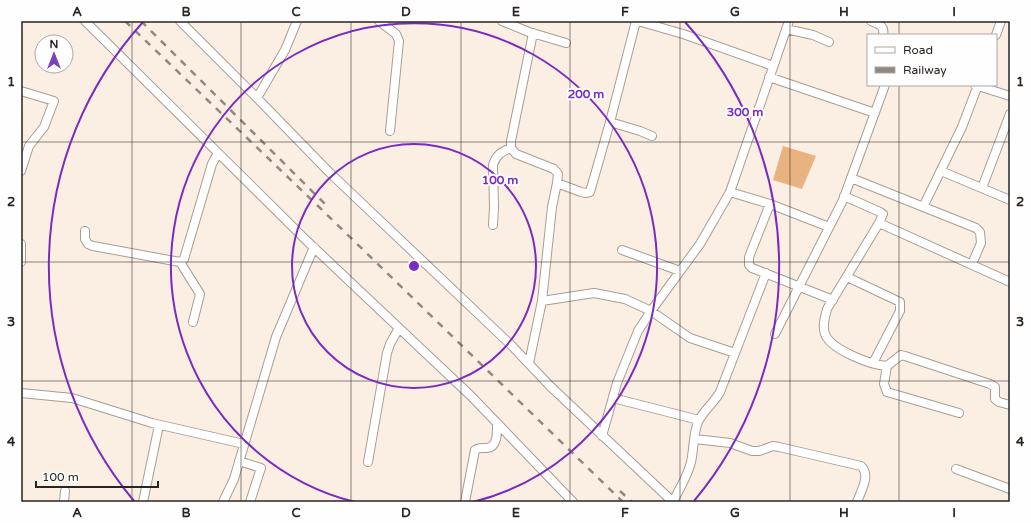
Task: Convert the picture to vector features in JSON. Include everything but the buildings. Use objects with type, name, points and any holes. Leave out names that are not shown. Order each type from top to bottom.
[{"type":"street","points":[[85,21],[314,247],[498,423],[573,502]]},
{"type":"street","points":[[180,21],[330,173],[417,254],[511,345],[550,386],[673,502],[689,470],[699,420],[716,400],[766,273]]},
{"type":"street","points":[[257,98],[285,50],[297,21]]},
{"type":"street","points":[[379,21],[396,34],[399,41],[390,131]]},
{"type":"street","points":[[502,21],[533,33],[566,43]]},
{"type":"street","points":[[557,183],[581,192],[590,192],[637,21],[683,34],[773,66]]},
{"type":"street","points":[[602,436],[617,383],[638,331],[651,310],[700,244],[730,192],[789,21]]},
{"type":"street","points":[[871,21],[882,26],[884,30],[883,34]]},
{"type":"street","points":[[996,34],[1001,21]]},
{"type":"street","points":[[786,29],[813,35],[829,42]]},
{"type":"street","points":[[529,363],[542,301],[552,207],[558,174],[554,169],[516,154],[511,148],[510,141],[533,33]]},
{"type":"street","points":[[769,77],[875,113]]},
{"type":"street","points":[[775,334],[844,196],[885,86]]},
{"type":"street","points":[[923,207],[962,127],[977,86]]},
{"type":"street","points":[[980,86],[1010,96]]},
{"type":"street","points":[[21,91],[54,101],[44,127],[29,146],[21,171]]},
{"type":"street","points":[[982,188],[1010,114]]},
{"type":"street","points":[[610,122],[652,136]]},
{"type":"street","points":[[493,225],[493,165],[498,154],[511,148]]},
{"type":"street","points":[[180,262],[184,259],[212,164],[218,153]]},
{"type":"street","points":[[941,171],[1010,200]]},
{"type":"street","points":[[851,178],[976,228],[980,232],[981,243],[972,264]]},
{"type":"street","points":[[730,192],[770,204],[829,227]]},
{"type":"street","points":[[844,196],[883,214],[827,309],[823,324],[825,335],[833,344],[856,357],[887,366]]},
{"type":"street","points":[[770,204],[749,257],[749,265],[752,268],[833,300]]},
{"type":"street","points":[[879,223],[1010,282]]},
{"type":"street","points":[[85,231],[85,239],[88,244],[93,246],[180,262],[200,294],[193,322]]},
{"type":"street","points":[[21,244],[21,261]]},
{"type":"street","points":[[223,502],[234,479],[276,337],[314,247]]},
{"type":"street","points":[[622,250],[680,271]]},
{"type":"street","points":[[847,277],[900,302],[900,311],[873,363]]},
{"type":"street","points":[[542,301],[594,293],[625,300],[651,310],[690,338],[735,353]]},
{"type":"street","points":[[368,462],[387,353],[399,328]]},
{"type":"street","points":[[959,413],[887,392],[884,384],[887,366],[901,355],[905,356],[990,384],[995,387],[995,399],[999,402],[1010,405]]},
{"type":"street","points":[[21,393],[72,398],[159,424],[244,444]]},
{"type":"street","points":[[613,398],[699,420]]},
{"type":"street","points":[[465,502],[475,450],[478,448],[488,448],[493,446],[498,423]]},
{"type":"street","points":[[143,502],[159,424]]},
{"type":"street","points":[[695,439],[730,443],[752,451],[759,451],[773,446],[861,466],[865,470],[866,476],[858,502]]},
{"type":"street","points":[[239,461],[261,468],[250,502]]},
{"type":"street","points":[[956,469],[1010,489]]},
{"type":"street","points":[[64,502],[65,491]]},
{"type":"shaded area","points":[[783,146],[816,156],[802,189],[773,180]]},
{"type":"railway","points":[[125,21],[623,502]]},
{"type":"railway","points":[[141,21],[325,204]]},
{"type":"railway","points":[[620,491],[632,502]]}]
